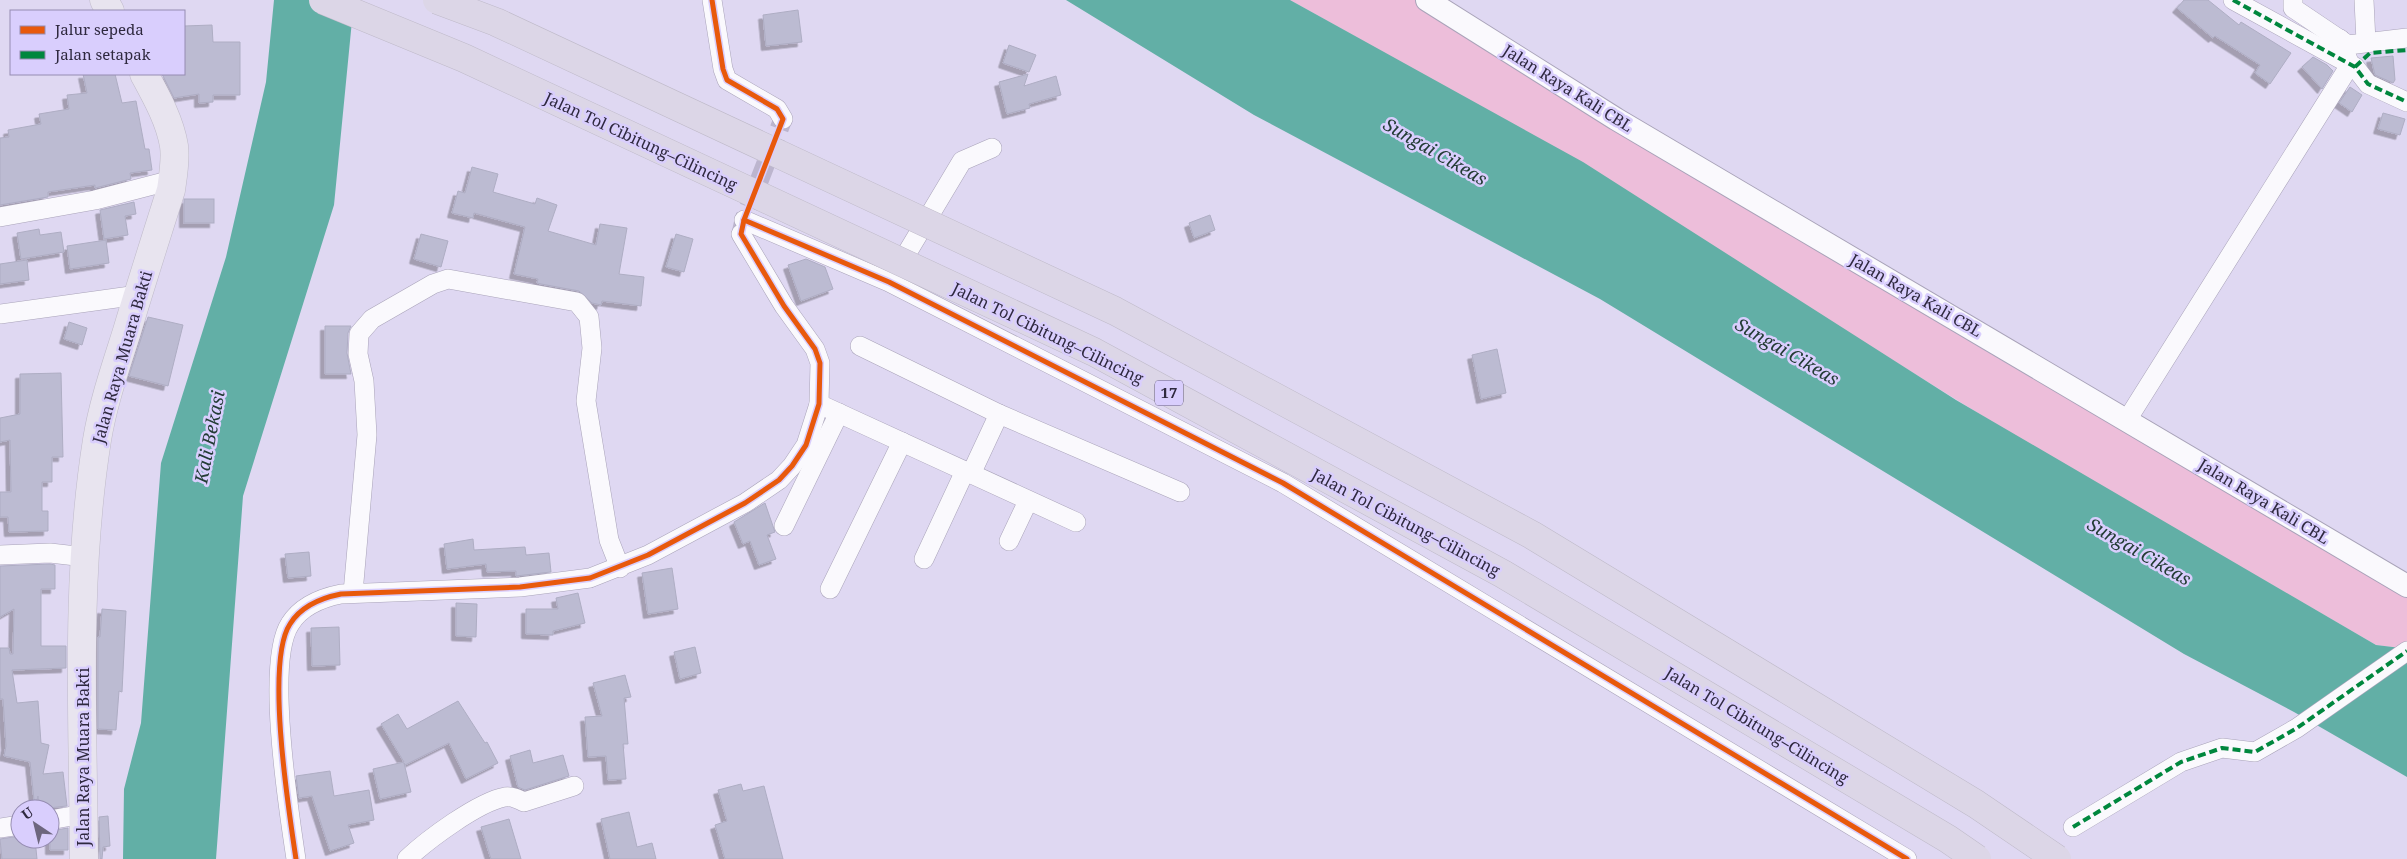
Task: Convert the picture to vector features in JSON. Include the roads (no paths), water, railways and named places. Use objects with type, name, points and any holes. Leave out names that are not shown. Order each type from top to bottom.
[{"type":"highway","name":"Jalan Tol Cibitung–Cilincing","points":[[323,0],[464,58],[1094,352],[1504,574],[1948,839],[1977,859]]},
{"type":"highway","points":[[437,0],[496,22],[1115,311],[1532,535],[1976,804],[2057,859]]},
{"type":"main road","name":"Jalan Raya Muara Bakti","points":[[84,859],[82,629],[87,523],[97,438],[115,368],[172,180],[174,148],[169,128],[144,75]]},
{"type":"street","points":[[712,0],[723,69],[727,80],[778,109],[783,119]]},
{"type":"street","name":"Jalan Raya Kali CBL","points":[[1428,0],[1624,124],[2407,586]]},
{"type":"street","points":[[2233,0],[2352,66]]},
{"type":"street","points":[[2293,0],[2294,8],[2348,45],[2407,38]]},
{"type":"street","points":[[2364,0],[2366,42]]},
{"type":"street","points":[[2340,39],[2352,66],[2368,84],[2407,102]]},
{"type":"street","points":[[2127,420],[2352,66],[2370,53],[2407,50]]},
{"type":"street","points":[[889,282],[962,161],[992,148]]},
{"type":"street","points":[[0,217],[95,200],[172,180]]},
{"type":"street","points":[[296,859],[280,732],[280,651],[290,624],[310,604],[324,598],[352,593],[536,585],[590,578],[620,568],[710,523],[779,480],[792,466],[806,445],[819,404],[821,371],[815,349],[784,306],[742,227],[889,282],[1283,483],[1907,859]]},
{"type":"street","points":[[352,593],[368,435],[364,381],[358,354],[359,334],[372,319],[434,284],[448,279],[577,302],[589,316],[592,348],[586,400],[609,540],[620,568]]},
{"type":"street","points":[[0,314],[138,295]]},
{"type":"street","points":[[860,346],[1000,414],[1180,492]]},
{"type":"street","points":[[819,404],[1076,522]]},
{"type":"street","points":[[784,526],[839,413]]},
{"type":"street","points":[[924,559],[1000,414]]},
{"type":"street","points":[[830,589],[902,442]]},
{"type":"street","points":[[1009,541],[1028,501]]},
{"type":"street","points":[[0,555],[50,553],[85,557]]},
{"type":"street","points":[[2074,827],[2181,762],[2222,748],[2255,752],[2298,728],[2407,651]]},
{"type":"street","points":[[407,859],[436,835],[486,804],[505,797],[524,802],[574,786]]},
{"type":"street","points":[[60,818],[83,814]]},
{"type":"water","name":"Kali Bekasi","points":[[274,0],[354,0],[334,205],[243,496],[216,859],[123,859],[124,789],[141,723],[161,463],[226,257],[266,82]]},
{"type":"water","name":"Sungai Cikeas","points":[[1066,0],[1290,0],[1583,162],[1956,400],[2376,645],[2401,648],[2407,653],[2407,777],[2294,712],[2184,654],[1600,299],[1254,115]]},
{"type":"tunnel","points":[[741,234],[744,220],[783,119]]}]
